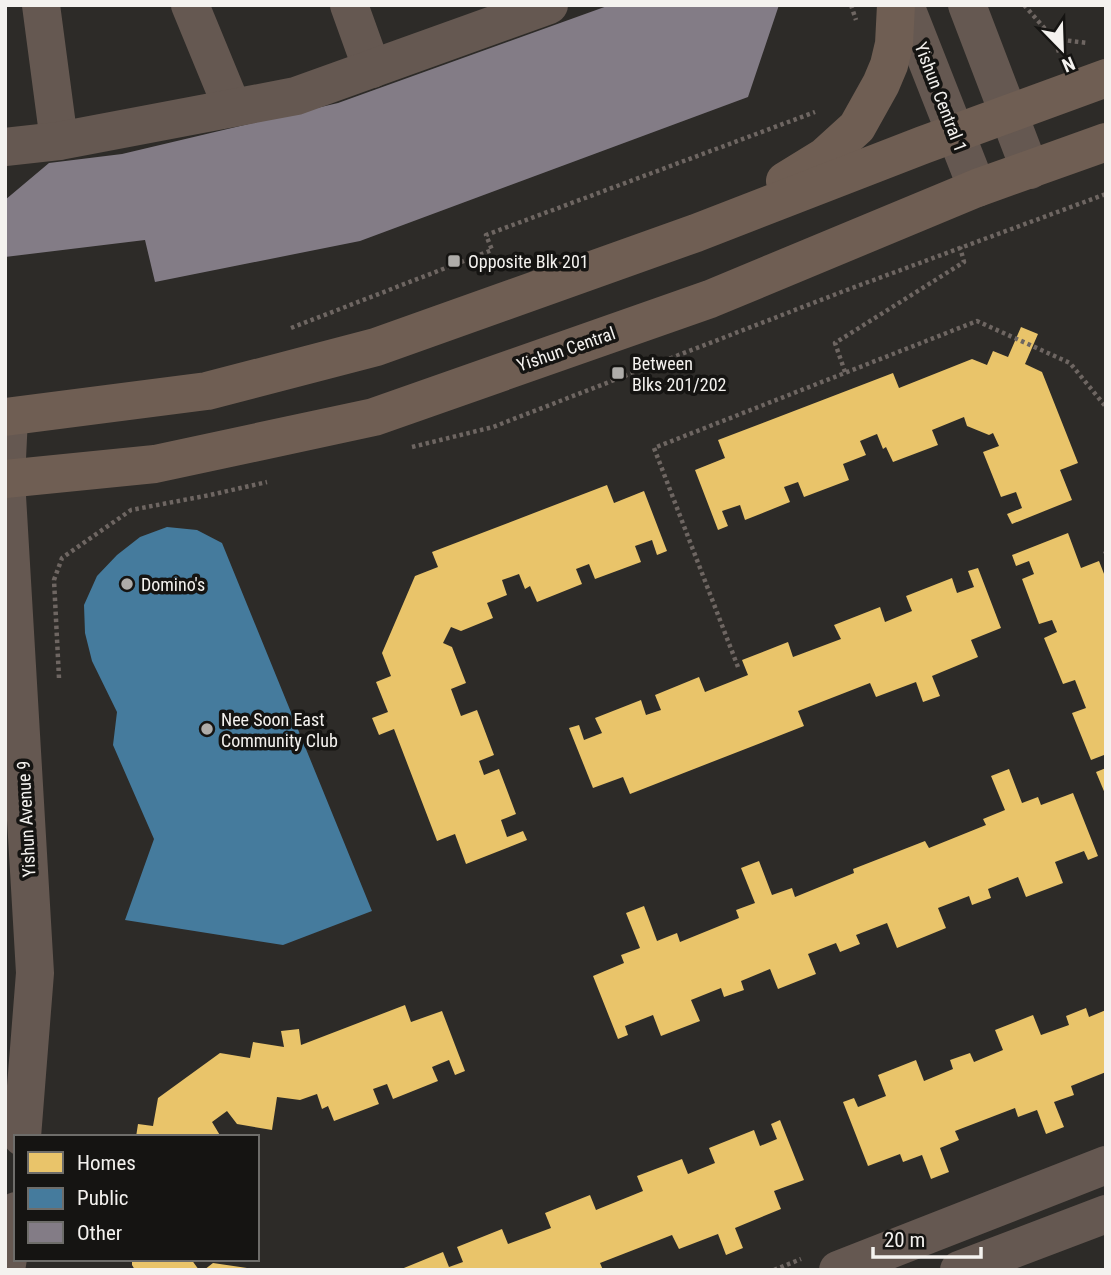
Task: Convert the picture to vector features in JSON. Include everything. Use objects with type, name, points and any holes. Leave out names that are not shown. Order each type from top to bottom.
[{"type":"main road","points":[[696,233],[824,157],[857,127],[889,65],[894,44],[896,5]]},
{"type":"main road","points":[[7,417],[207,391],[376,347],[696,233],[1007,113],[1106,78]]},
{"type":"main road","name":"Yishun Central","points":[[6,479],[155,464],[374,417],[710,299],[977,188],[1106,142]]},
{"type":"street","points":[[41,5],[59,141]]},
{"type":"street","points":[[190,5],[232,107]]},
{"type":"street","points":[[349,5],[372,69]]},
{"type":"street","points":[[5,147],[59,141],[296,96],[372,69],[480,17],[550,5]]},
{"type":"street","name":"Yishun Central 1","points":[[905,5],[977,188]]},
{"type":"street","points":[[967,5],[1030,170]]},
{"type":"street","name":"Yishun Avenue 9","points":[[7,417],[6,479],[35,973],[22,1135]]},
{"type":"street","points":[[838,1270],[1106,1165]]},
{"type":"street","points":[[959,1270],[1106,1214]]},
{"type":"street","points":[[6,1270],[14,1222]]},
{"type":"path","points":[[851,5],[860,29]]},
{"type":"path","points":[[1024,5],[1054,39],[1090,43]]},
{"type":"path","points":[[281,332],[492,250],[486,235],[818,111]]},
{"type":"path","points":[[845,372],[835,344],[964,262],[960,247]]},
{"type":"path","points":[[738,667],[654,448],[977,321],[1070,363],[1106,407]]},
{"type":"building: Homes","points":[[1021,327],[1038,334],[1025,364],[1042,372],[1078,463],[1060,470],[1072,500],[1012,524],[1007,514],[1022,508],[1016,492],[1001,497],[983,452],[999,446],[993,433],[989,435],[967,426],[964,417],[932,430],[938,445],[893,462],[886,447],[883,449],[877,434],[860,441],[866,455],[843,464],[849,480],[804,497],[798,482],[784,487],[790,502],[745,520],[740,505],[722,511],[728,526],[718,530],[695,470],[725,458],[718,440],[893,373],[899,388],[972,359],[987,365],[993,351],[1008,357]]},
{"type":"building: Homes","points":[[607,485],[614,503],[644,491],[667,551],[657,555],[652,540],[635,546],[641,562],[595,579],[589,564],[576,569],[582,584],[537,602],[530,586],[525,589],[519,574],[502,580],[507,595],[487,603],[493,618],[461,631],[451,627],[443,643],[452,647],[466,683],[451,689],[461,716],[477,710],[494,755],[479,761],[484,775],[499,769],[516,814],[501,820],[507,837],[523,831],[527,840],[466,864],[455,834],[437,841],[394,729],[379,735],[372,718],[388,712],[376,682],[391,676],[382,653],[415,576],[438,567],[432,552]]},
{"type":"building: Homes","points":[[1068,533],[1081,568],[1099,561],[1106,579],[1105,760],[1104,755],[1091,760],[1072,713],[1086,708],[1075,680],[1063,684],[1044,638],[1057,632],[1052,620],[1039,624],[1022,579],[1034,574],[1029,561],[1016,566],[1012,555]]},
{"type":"building: Homes","points":[[978,568],[1001,628],[971,640],[978,657],[932,676],[940,696],[923,702],[916,682],[876,697],[870,683],[798,711],[804,726],[630,794],[623,777],[593,788],[569,728],[579,725],[584,740],[602,733],[595,718],[641,700],[646,715],[661,710],[655,695],[699,677],[705,692],[748,675],[742,660],[788,642],[793,657],[841,639],[834,625],[880,607],[885,622],[912,611],[906,596],[952,578],[957,593],[974,587],[968,571]]},
{"type":"building: Homes","points":[[1106,768],[1106,796],[1096,772]]},
{"type":"building: Homes","points":[[1009,769],[1022,803],[1038,797],[1041,805],[1073,793],[1098,856],[1088,860],[1084,851],[1055,862],[1063,883],[1026,897],[1018,877],[988,889],[991,898],[972,905],[969,896],[938,908],[946,928],[897,948],[887,923],[856,935],[860,944],[840,952],[836,943],[808,954],[816,974],[778,989],[770,969],[741,981],[744,990],[724,997],[721,988],[691,1000],[700,1021],[661,1036],[653,1015],[625,1026],[628,1035],[618,1039],[593,976],[624,963],[621,955],[640,948],[626,913],[644,906],[657,941],[677,933],[680,942],[739,918],[736,910],[755,903],[741,868],[759,861],[772,895],[792,888],[795,897],[854,873],[853,869],[925,841],[929,848],[986,825],[983,819],[1005,810],[991,776]]},
{"type":"building: Homes","points":[[405,1005],[411,1022],[442,1011],[465,1071],[455,1075],[449,1060],[432,1067],[438,1081],[393,1099],[387,1084],[373,1089],[379,1104],[334,1121],[328,1106],[322,1109],[317,1094],[300,1100],[277,1097],[272,1130],[237,1124],[227,1111],[212,1122],[220,1135],[136,1135],[138,1124],[153,1126],[158,1098],[220,1053],[250,1058],[253,1042],[284,1047],[281,1031],[299,1029],[301,1045]]},
{"type":"building: Homes","points":[[1086,1008],[1089,1017],[1106,1010],[1106,1072],[1071,1086],[1074,1095],[1054,1102],[1064,1127],[1046,1134],[1037,1110],[1018,1117],[1015,1108],[955,1131],[959,1140],[940,1148],[949,1172],[931,1179],[922,1155],[903,1162],[900,1154],[868,1166],[843,1102],[854,1098],[858,1107],[886,1096],[878,1075],[916,1060],[924,1081],[953,1069],[950,1060],[970,1053],[974,1062],[1003,1050],[995,1030],[1033,1015],[1041,1035],[1069,1025],[1066,1016]]},
{"type":"building: Homes","points":[[780,1120],[804,1180],[774,1191],[781,1209],[735,1228],[743,1248],[726,1255],[718,1234],[679,1249],[672,1235],[600,1263],[603,1270],[399,1270],[443,1252],[449,1267],[463,1262],[457,1247],[502,1229],[508,1244],[551,1228],[545,1213],[590,1195],[596,1210],[643,1191],[637,1176],[682,1159],[688,1174],[715,1163],[709,1148],[754,1130],[760,1146],[777,1139],[771,1124]]},
{"type":"building: Homes","points":[[132,1261],[192,1261],[199,1270],[135,1270]]},
{"type":"building: Homes","points":[[213,1263],[247,1268],[204,1270]]},
{"type":"building: Public","name":"Nee Soon East Community Club","points":[[167,527],[197,530],[222,543],[372,911],[283,945],[125,920],[154,839],[113,745],[117,712],[92,661],[85,633],[84,605],[97,576],[117,555],[140,537]]},
{"type":"building: Other","points":[[610,5],[779,5],[748,97],[360,241],[155,282],[145,240],[5,257],[5,200],[49,163],[122,154],[338,103]]},
{"type":"place","name":"Opposite Blk 201","points":[[454,261]]},
{"type":"place","name":"Between Blks 201/202","points":[[618,373]]},
{"type":"place","name":"Domino's","points":[[127,584]]},
{"type":"place","name":"Nee Soon East Community Club","points":[[207,729]]}]
